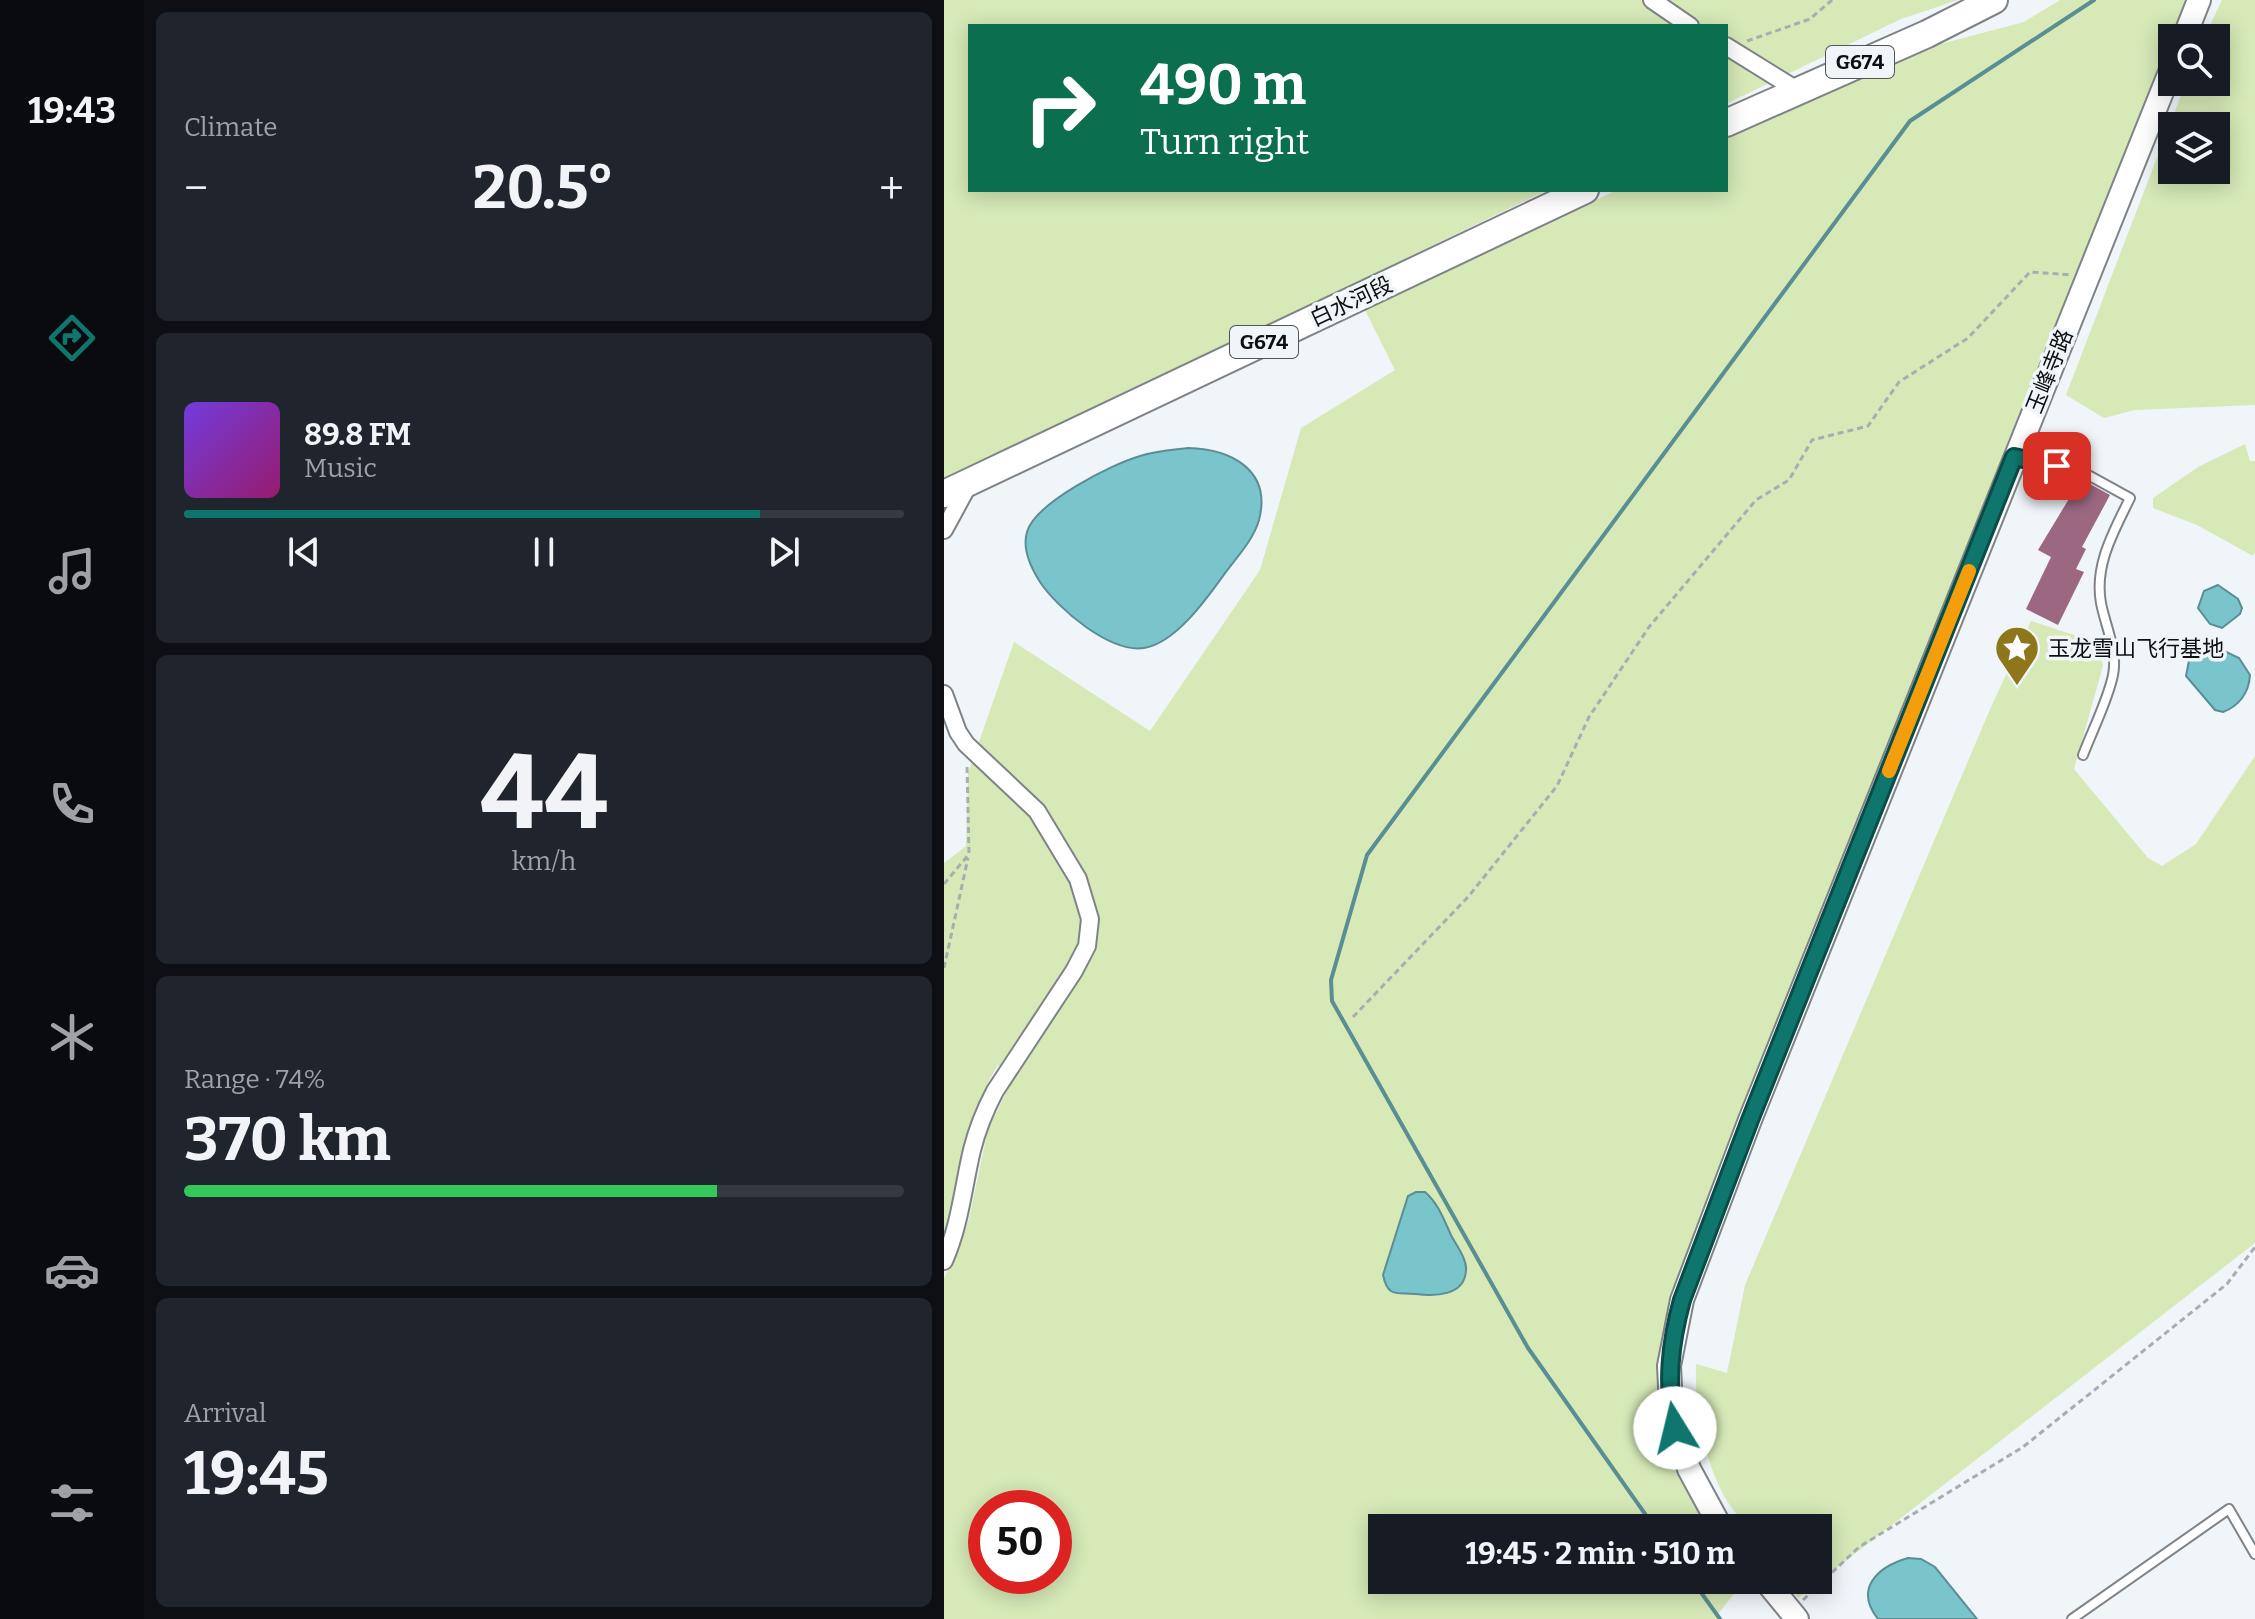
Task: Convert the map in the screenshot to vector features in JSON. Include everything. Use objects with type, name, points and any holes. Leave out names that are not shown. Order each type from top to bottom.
[{"type":"highway","name":"G674","points":[[1728,122],[1927,34],[1994,0]]},
{"type":"highway","name":"白水河段","points":[[944,494],[1581,192]]},
{"type":"main road","points":[[2190,24],[2199,0]]},
{"type":"main road","name":"玉峰寺路","points":[[1713,1514],[1689,1469],[1671,1406],[1669,1366],[1682,1300],[1750,1120],[2160,96]]},
{"type":"main road","points":[[1775,1594],[1791,1617]]},
{"type":"street","points":[[1652,0],[1687,24]]},
{"type":"street","points":[[1728,48],[1797,90]]},
{"type":"street","points":[[944,530],[971,481]]},
{"type":"street","points":[[944,694],[958,732],[966,744],[1037,811],[1078,879],[1088,905],[1090,933],[1074,971],[1015,1059],[985,1111],[971,1153],[960,1215],[944,1261]]},
{"type":"lane","points":[[2014,457],[2079,470],[2130,498],[2111,536],[2101,567],[2100,599],[2112,646],[2113,675],[2083,755]]},
{"type":"lane","points":[[2072,1619],[2229,1509],[2255,1554]]},
{"type":"path","points":[[1728,47],[1810,19],[1832,0]]},
{"type":"path","points":[[1353,1017],[1468,897],[1557,786],[1589,717],[1649,627],[1756,500],[1789,480],[1812,440],[1868,426],[1899,382],[1968,338],[2030,272],[2088,275]]},
{"type":"path","points":[[944,968],[969,854],[966,744]]},
{"type":"path","points":[[944,884],[969,854]]},
{"type":"path","points":[[1791,1617],[1859,1547],[2023,1447],[2227,1284],[2255,1247]]},
{"type":"green space","points":[[944,0],[1958,0],[1901,19],[1728,103],[1728,24],[968,24],[968,192],[1543,192],[1159,378],[944,478]]},
{"type":"green space","points":[[2060,0],[2203,0],[2193,24],[2158,24],[2158,96],[2163,96],[1685,1271],[1665,1381],[1710,1514],[1368,1514],[1368,1594],[1734,1594],[1718,1614],[1721,1619],[944,1619],[944,1278],[969,1219],[988,1129],[1014,1077],[998,1065],[987,1084],[971,1126],[944,1235],[944,863],[966,846],[968,773],[1014,642],[1150,731],[1260,570],[1301,428],[1395,370],[1365,310],[1613,192],[1728,192],[1728,137],[1933,46],[2024,22]]},
{"type":"green space","points":[[2222,0],[2255,0],[2255,405],[2135,410],[2104,418],[2066,395],[2158,155],[2158,184],[2230,184],[2230,112],[2174,112],[2181,96],[2230,96],[2230,24],[2211,24]]},
{"type":"green space","points":[[2245,444],[2250,461],[2255,461],[2253,556],[2197,525],[2153,508],[2153,498],[2198,467]]},
{"type":"green space","points":[[2031,621],[2099,643],[2103,666],[2074,769],[2148,858],[2162,866],[2196,844],[2255,756],[2255,1243],[1832,1572],[1832,1514],[1736,1514],[1724,1497],[1705,1446],[1697,1397],[1696,1364],[1727,1373],[1745,1285],[1991,707]]},
{"type":"water","points":[[1204,449],[1233,458],[1254,476],[1261,503],[1259,520],[1243,550],[1178,630],[1144,648],[1116,644],[1086,627],[1048,593],[1028,558],[1027,532],[1044,509],[1094,476],[1146,454]]},
{"type":"water","points":[[2218,585],[2238,599],[2242,608],[2240,614],[2222,628],[2210,624],[2198,608],[2204,591]]},
{"type":"water","points":[[2206,637],[2239,658],[2250,675],[2242,698],[2223,712],[2215,710],[2186,676],[2191,650]]},
{"type":"water","points":[[1425,1192],[1434,1201],[1465,1261],[1464,1279],[1447,1293],[1395,1293],[1385,1283],[1383,1275],[1408,1196]]},
{"type":"water","points":[[1908,1558],[1921,1559],[1935,1567],[1977,1619],[1878,1619],[1868,1598],[1872,1581],[1887,1567]]},
{"type":"building","points":[[2081,479],[2110,495],[2082,547],[2086,549],[2076,569],[2084,572],[2058,625],[2026,609],[2051,557],[2038,550]]},
{"type":"waterway","points":[[1645,1514],[1528,1348],[1332,1001],[1331,980],[1367,855],[1910,121],[2094,0]]},
{"type":"waterway","points":[[1702,1594],[1720,1619]]},
{"type":"slow traffic","points":[[1889,771],[1969,571]]},
{"type":"place","name":"玉龙雪山飞行基地","points":[[2017,687]]},
{"type":"route","points":[[1675,1428],[1669,1366],[1676,1323],[1750,1120],[2014,457],[2057,466]]}]
